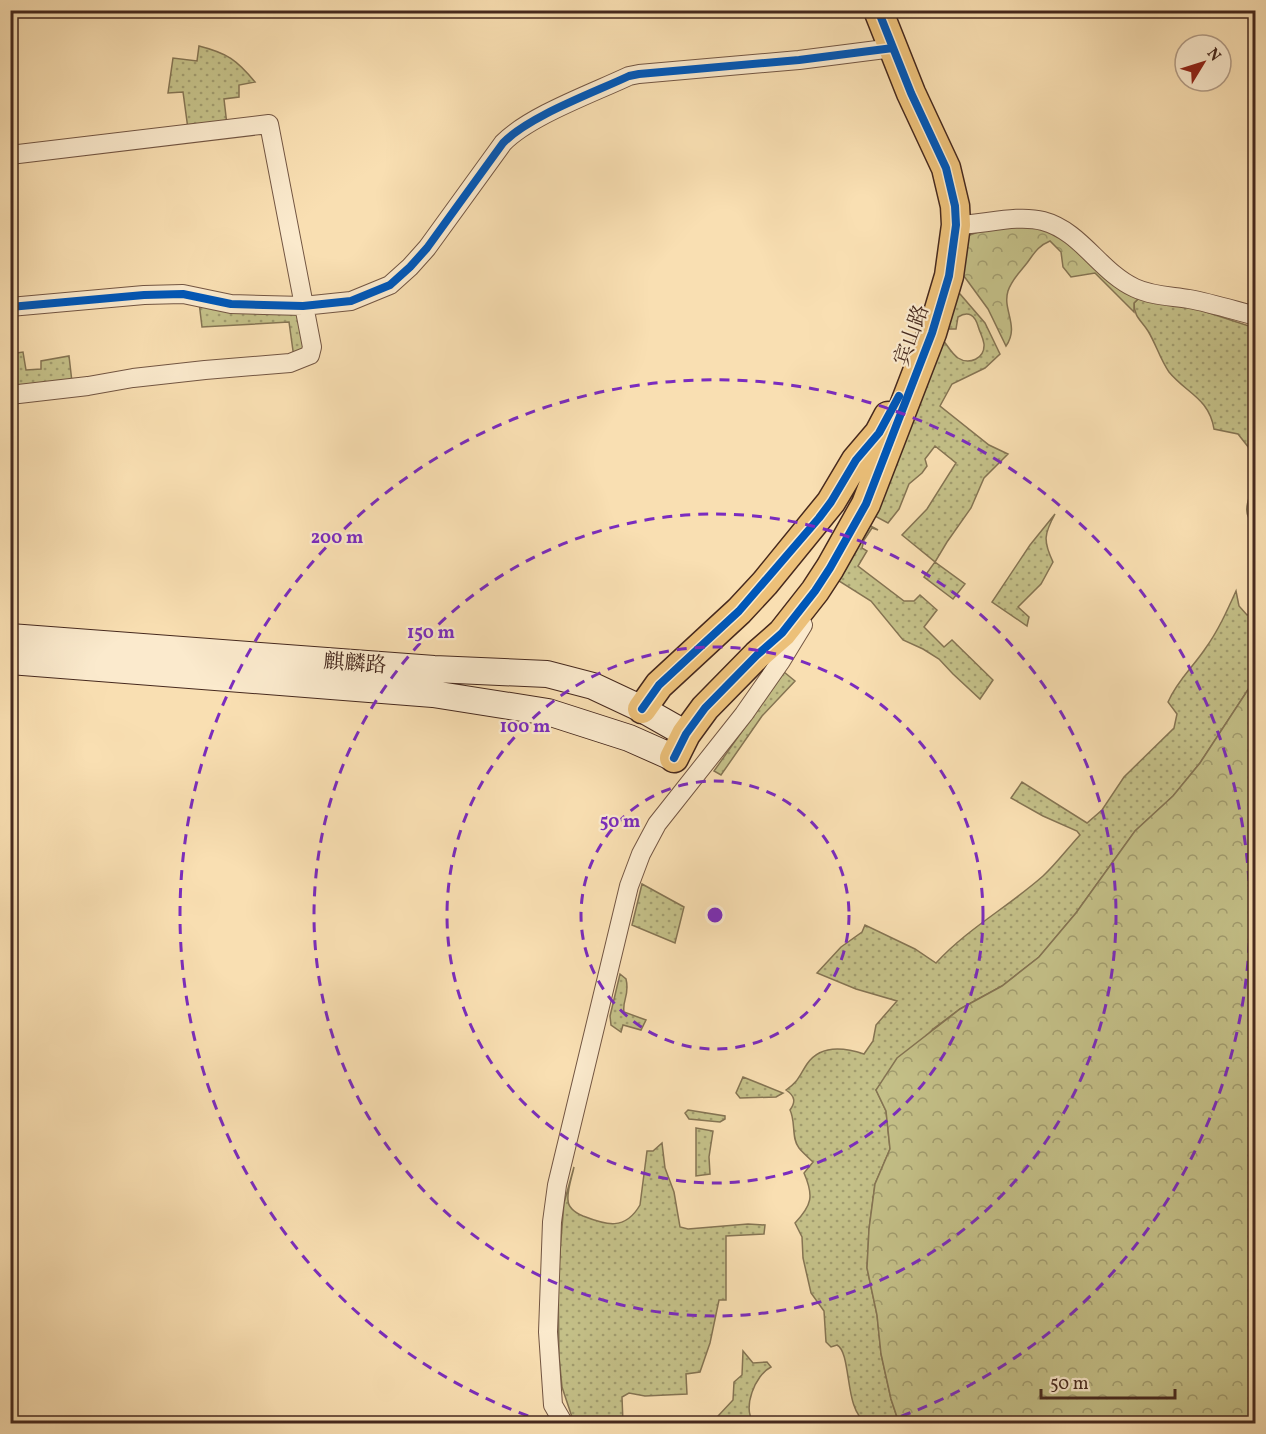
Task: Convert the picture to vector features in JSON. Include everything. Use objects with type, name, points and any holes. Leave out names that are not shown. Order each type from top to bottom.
[{"type":"main road","name":"宾山路","points":[[680,746],[705,708],[782,633],[830,568],[866,504],[942,302],[949,276],[956,225],[955,206],[946,168],[869,10]]},
{"type":"main road","name":"宾山路","points":[[642,709],[659,685],[739,611],[831,502],[856,460],[879,433],[899,395],[921,338],[941,275],[947,226],[946,208],[936,169],[902,97],[878,10]]},
{"type":"main road","name":"麒麟路","points":[[10,638],[434,669],[547,674],[593,686],[642,709],[680,746]]},
{"type":"main road","name":"麒麟路","points":[[10,661],[433,694],[548,712],[628,738],[680,746]]},
{"type":"street","points":[[10,307],[144,294],[183,294],[231,304],[303,306],[351,301],[390,285],[423,253],[513,133],[547,114],[629,76],[639,74],[799,60],[888,48]]},
{"type":"street","points":[[10,155],[269,124],[312,352],[307,357],[290,363],[226,368],[10,394]]},
{"type":"street","points":[[956,225],[1025,219],[1042,221],[1068,234],[1108,269],[1135,288],[1148,293],[1210,303],[1256,316]]},
{"type":"street","points":[[554,1424],[548,1332],[552,1222],[557,1185],[629,886],[641,854],[657,824],[708,762],[781,661],[808,615],[815,591]]},
{"type":"street","points":[[553,1405],[564,1424]]},
{"type":"green space","points":[[199,46],[231,58],[255,82],[239,85],[239,97],[224,99],[227,125],[188,129],[183,92],[168,93],[173,58],[197,61]]},
{"type":"green space","points":[[1026,226],[1050,229],[1142,295],[1134,303],[1134,312],[1095,273],[1071,277],[1063,267],[1061,252],[1050,241],[1037,250],[1016,276],[1008,291],[1007,305],[1011,332],[1006,346],[988,309],[961,272],[964,237],[984,230]]},
{"type":"green space","points":[[955,292],[960,294],[985,323],[1000,354],[985,368],[952,384],[940,406],[989,445],[1008,454],[984,478],[971,508],[935,562],[902,535],[927,509],[956,463],[935,446],[925,459],[927,466],[909,484],[899,509],[888,523],[871,514],[943,340],[962,360],[971,361],[979,357],[984,349],[977,322],[971,315],[965,314],[958,317],[956,329],[943,329]]},
{"type":"green space","points":[[1142,295],[1194,308],[1255,328],[1255,463],[1249,448],[1238,434],[1214,429],[1202,403],[1169,372],[1151,336],[1135,312],[1134,303]]},
{"type":"green space","points":[[199,302],[300,314],[307,352],[294,358],[289,322],[202,327]]},
{"type":"green space","points":[[23,352],[26,370],[41,369],[41,361],[69,356],[72,382],[11,391],[10,354]]},
{"type":"green space","points":[[1255,477],[1256,525],[1247,515]]},
{"type":"green space","points":[[1055,514],[1046,538],[1053,562],[1041,584],[1018,607],[1029,617],[1027,626],[992,602],[1030,545]]},
{"type":"green space","points":[[867,524],[878,530],[872,528],[864,540],[862,548],[867,551],[858,566],[904,601],[914,601],[920,595],[937,610],[924,627],[944,647],[952,640],[993,680],[980,699],[939,659],[903,640],[871,601],[839,581]]},
{"type":"green space","points":[[935,562],[965,584],[953,599],[924,577]]},
{"type":"green space","points":[[1236,591],[1239,606],[1247,615],[1255,614],[1255,679],[1200,763],[1173,796],[1135,831],[1076,913],[1039,957],[1002,986],[960,1009],[933,1029],[876,1090],[886,1111],[890,1149],[875,1184],[867,1268],[877,1315],[881,1354],[899,1423],[866,1422],[859,1416],[854,1406],[842,1350],[837,1345],[831,1347],[826,1342],[824,1311],[811,1293],[803,1258],[802,1237],[795,1223],[805,1211],[810,1200],[804,1173],[813,1162],[797,1144],[790,1110],[794,1099],[786,1090],[818,1053],[840,1049],[864,1054],[873,1041],[876,1025],[897,1001],[856,989],[817,973],[841,947],[862,932],[865,925],[915,949],[936,963],[961,939],[1043,876],[1080,835],[1077,831],[1011,798],[1022,782],[1087,823],[1102,810],[1124,777],[1174,728],[1177,714],[1168,702],[1176,687],[1214,635]]},
{"type":"green space","points":[[784,672],[795,681],[762,716],[721,775],[714,771]]},
{"type":"green space","points":[[1255,679],[1255,1423],[899,1423],[881,1354],[877,1315],[867,1268],[875,1184],[890,1149],[886,1111],[876,1090],[897,1058],[960,1009],[1002,986],[1039,957],[1076,913],[1135,831],[1173,796],[1200,763]]},
{"type":"green space","points":[[642,884],[684,907],[675,943],[632,925]]},
{"type":"green space","points":[[620,974],[626,979],[627,985],[624,1012],[646,1020],[641,1030],[623,1025],[621,1032],[611,1025],[610,1016]]},
{"type":"green space","points":[[743,1077],[783,1093],[776,1097],[740,1098],[736,1093]]},
{"type":"green space","points":[[688,1110],[725,1116],[725,1119],[720,1122],[689,1119],[685,1113]]},
{"type":"green space","points":[[696,1128],[713,1131],[709,1157],[710,1174],[696,1176]]},
{"type":"green space","points":[[662,1143],[665,1168],[674,1192],[680,1227],[688,1229],[748,1224],[765,1225],[764,1234],[726,1236],[726,1300],[719,1300],[710,1343],[700,1372],[686,1374],[687,1394],[645,1396],[629,1393],[622,1397],[623,1423],[574,1423],[562,1387],[559,1356],[558,1276],[564,1203],[574,1167],[568,1196],[571,1208],[580,1215],[614,1224],[628,1219],[640,1205],[647,1151],[653,1151]]},
{"type":"green space","points":[[743,1351],[753,1363],[767,1362],[771,1367],[760,1377],[752,1392],[749,1409],[754,1423],[722,1423],[718,1416],[733,1400],[734,1382],[742,1375]]},
{"type":"cycle path","points":[[674,758],[686,734],[705,708],[782,633],[830,568],[866,504],[932,333],[949,276],[956,225],[955,206],[946,168],[911,93],[878,10]]},
{"type":"cycle path","points":[[10,307],[144,295],[183,294],[231,304],[303,306],[351,301],[390,285],[410,267],[427,248],[503,143],[514,133],[562,106],[629,76],[639,74],[799,60],[893,48]]},
{"type":"cycle path","points":[[642,709],[659,685],[739,611],[819,518],[856,460],[879,433],[899,396]]}]
